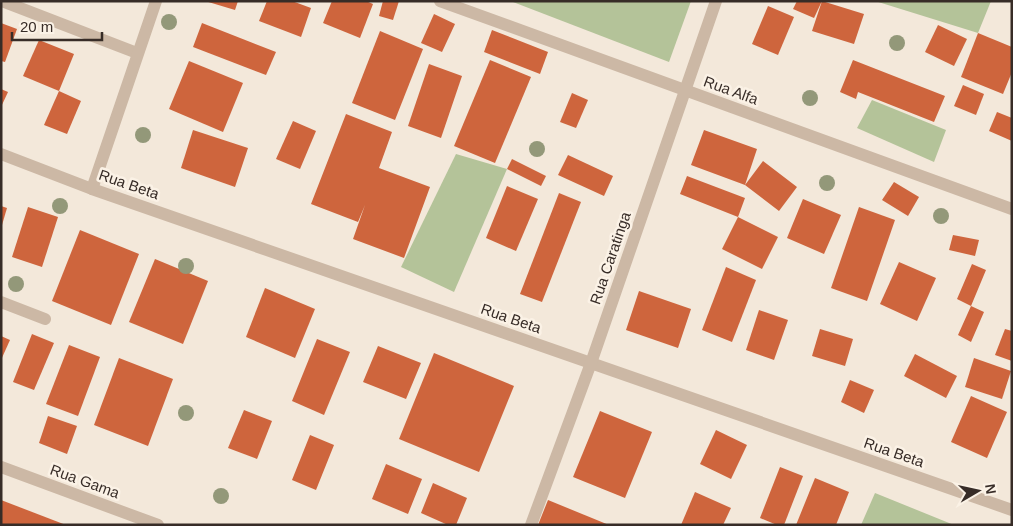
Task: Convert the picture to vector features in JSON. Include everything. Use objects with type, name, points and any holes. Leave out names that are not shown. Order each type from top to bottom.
[{"type":"street","points":[[2,1],[137,53]]},
{"type":"street","points":[[92,189],[156,1]]},
{"type":"street","name":"Rua Alfa","points":[[440,1],[1012,209]]},
{"type":"street","name":"Rua Caratinga","points":[[531,525],[591,364],[716,1]]},
{"type":"street","name":"Rua Beta","points":[[1,154],[92,189],[1012,510]]},
{"type":"street","points":[[1,302],[45,319]]},
{"type":"street","name":"Rua Gama","points":[[1,467],[158,525]]},
{"type":"green space","points":[[513,1],[691,1],[669,62]]},
{"type":"green space","points":[[875,1],[991,1],[978,33]]},
{"type":"green space","points":[[872,100],[946,130],[934,162],[857,128]]},
{"type":"green space","points":[[456,154],[507,169],[454,292],[401,267]]},
{"type":"green space","points":[[875,493],[954,525],[861,525]]},
{"type":"building","points":[[205,1],[238,1],[235,10]]},
{"type":"building","points":[[267,1],[292,1],[311,8],[301,37],[259,21]]},
{"type":"building","points":[[332,1],[366,1],[373,4],[360,38],[323,23]]},
{"type":"building","points":[[383,1],[399,1],[393,20],[379,16]]},
{"type":"building","points":[[797,1],[822,1],[814,18],[793,9]]},
{"type":"building","points":[[822,1],[864,14],[854,44],[812,31]]},
{"type":"building","points":[[768,6],[794,17],[778,55],[752,44]]},
{"type":"building","points":[[434,14],[455,24],[442,52],[421,43]]},
{"type":"building","points":[[1,23],[17,29],[5,62],[1,61]]},
{"type":"building","points":[[202,23],[276,52],[266,75],[193,47]]},
{"type":"building","points":[[938,25],[967,39],[954,66],[925,52]]},
{"type":"building","points":[[492,30],[548,52],[540,74],[484,52]]},
{"type":"building","points":[[380,31],[423,49],[395,120],[352,103]]},
{"type":"building","points":[[978,33],[1012,47],[1012,72],[1003,94],[961,77]]},
{"type":"building","points":[[39,40],[74,54],[59,91],[23,76]]},
{"type":"building","points":[[490,60],[531,77],[495,163],[454,146]]},
{"type":"building","points":[[853,60],[945,96],[934,122],[858,92],[856,99],[840,92]]},
{"type":"building","points":[[189,61],[243,83],[223,132],[169,109]]},
{"type":"building","points":[[429,64],[462,76],[441,138],[408,126]]},
{"type":"building","points":[[963,85],[984,94],[976,115],[954,106]]},
{"type":"building","points":[[1,89],[8,92],[1,107]]},
{"type":"building","points":[[59,91],[81,101],[67,134],[44,125]]},
{"type":"building","points":[[572,93],[588,100],[576,128],[560,122]]},
{"type":"building","points":[[997,112],[1012,118],[1012,141],[989,131]]},
{"type":"building","points":[[346,114],[392,132],[379,168],[430,187],[404,258],[353,239],[365,205],[358,222],[311,204]]},
{"type":"building","points":[[293,121],[316,131],[300,169],[276,159]]},
{"type":"building","points":[[193,130],[248,148],[235,187],[181,168]]},
{"type":"building","points":[[704,130],[757,149],[745,185],[691,165]]},
{"type":"building","points":[[568,155],[613,176],[604,196],[558,175]]},
{"type":"building","points":[[512,159],[546,176],[541,186],[507,169]]},
{"type":"building","points":[[763,161],[797,187],[779,211],[745,185]]},
{"type":"building","points":[[687,176],[745,198],[738,217],[680,194]]},
{"type":"building","points":[[894,182],[919,197],[908,216],[882,200]]},
{"type":"building","points":[[507,186],[538,199],[516,251],[486,238]]},
{"type":"building","points":[[559,193],[581,202],[542,302],[520,294]]},
{"type":"building","points":[[803,199],[841,215],[824,254],[787,238]]},
{"type":"building","points":[[1,206],[7,208],[2,225],[1,225]]},
{"type":"building","points":[[28,207],[58,217],[42,267],[12,257]]},
{"type":"building","points":[[859,207],[895,220],[867,301],[831,288]]},
{"type":"building","points":[[738,217],[778,237],[762,269],[722,249]]},
{"type":"building","points":[[80,230],[139,254],[111,325],[52,301]]},
{"type":"building","points":[[953,235],[979,240],[975,256],[949,250]]},
{"type":"building","points":[[155,259],[208,281],[183,344],[129,322]]},
{"type":"building","points":[[899,262],[936,278],[917,321],[880,304]]},
{"type":"building","points":[[972,264],[986,270],[971,306],[957,299]]},
{"type":"building","points":[[726,267],[756,280],[732,342],[702,330]]},
{"type":"building","points":[[265,288],[315,309],[295,358],[246,337]]},
{"type":"building","points":[[639,291],[691,309],[678,348],[626,330]]},
{"type":"building","points":[[971,306],[984,312],[971,342],[958,335]]},
{"type":"building","points":[[759,310],[788,320],[774,360],[746,350]]},
{"type":"building","points":[[820,329],[853,339],[845,366],[812,356]]},
{"type":"building","points":[[1005,329],[1012,331],[1012,361],[995,355]]},
{"type":"building","points":[[32,334],[54,343],[34,390],[13,382]]},
{"type":"building","points":[[1,336],[10,340],[1,360]]},
{"type":"building","points":[[317,339],[350,352],[324,415],[292,401]]},
{"type":"building","points":[[69,345],[100,357],[78,416],[46,404]]},
{"type":"building","points":[[378,346],[421,363],[406,399],[363,382]]},
{"type":"building","points":[[434,353],[514,386],[479,472],[399,439]]},
{"type":"building","points":[[915,354],[957,376],[946,398],[904,376]]},
{"type":"building","points":[[119,358],[173,379],[148,446],[94,425]]},
{"type":"building","points":[[974,358],[1011,371],[1002,399],[965,387]]},
{"type":"building","points":[[850,380],[874,390],[864,413],[841,402]]},
{"type":"building","points":[[971,396],[1007,412],[987,458],[951,442]]},
{"type":"building","points":[[244,410],[272,421],[257,459],[228,448]]},
{"type":"building","points":[[600,411],[652,432],[625,498],[573,477]]},
{"type":"building","points":[[48,416],[77,426],[67,454],[39,443]]},
{"type":"building","points":[[716,430],[747,445],[731,479],[700,464]]},
{"type":"building","points":[[310,435],[334,445],[316,490],[292,480]]},
{"type":"building","points":[[386,464],[422,479],[408,514],[372,499]]},
{"type":"building","points":[[780,467],[803,476],[784,525],[777,525],[760,518]]},
{"type":"building","points":[[815,478],[849,492],[836,525],[796,525]]},
{"type":"building","points":[[433,483],[467,498],[456,525],[448,525],[421,513]]},
{"type":"building","points":[[695,492],[731,508],[723,525],[681,525]]},
{"type":"building","points":[[1,500],[66,525],[1,525]]},
{"type":"building","points":[[548,500],[609,525],[538,525]]}]
